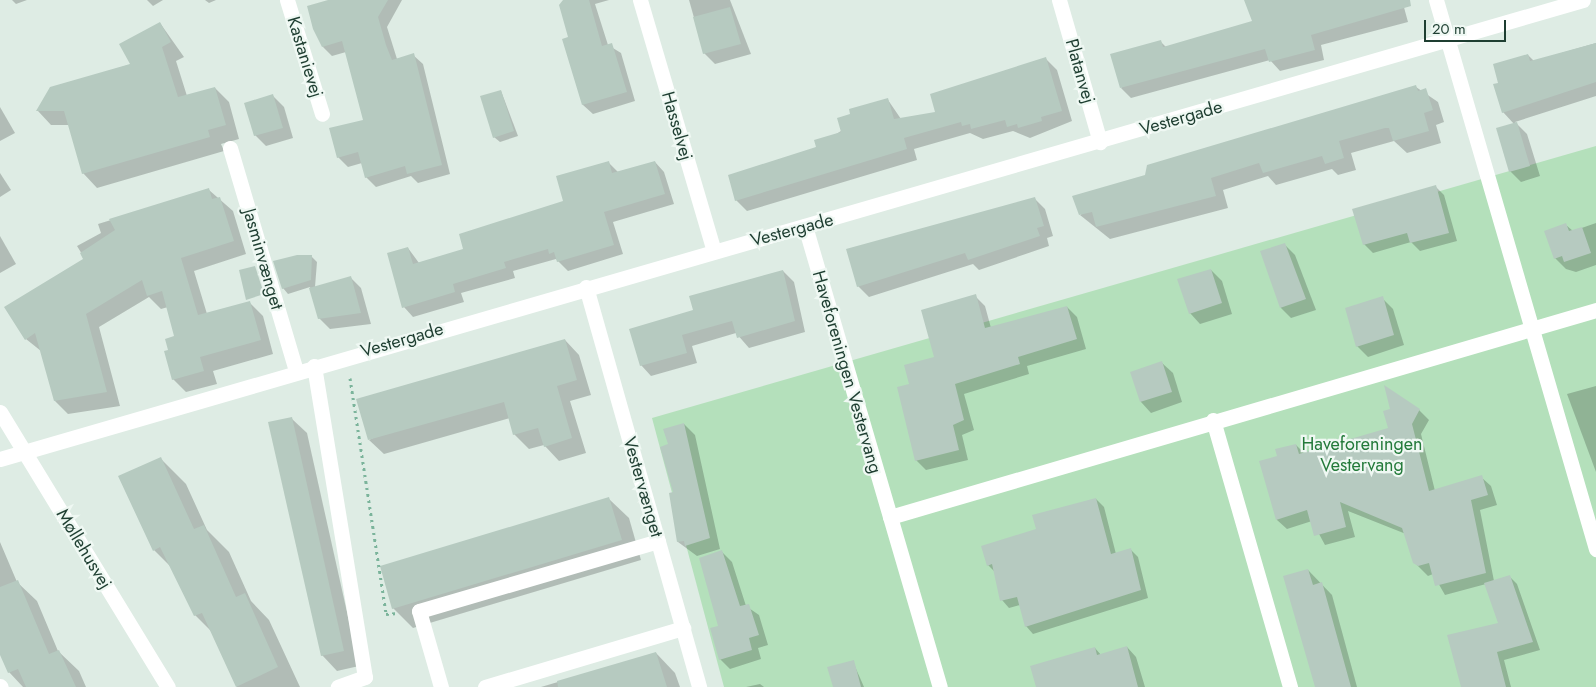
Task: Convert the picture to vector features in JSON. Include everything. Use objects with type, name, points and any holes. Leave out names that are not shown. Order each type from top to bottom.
[{"type":"street","name":"Kastanievej","points":[[287,0],[322,114]]},
{"type":"street","name":"Hasselvej","points":[[640,0],[714,251]]},
{"type":"street","name":"Platanvej","points":[[1059,0],[1100,142]]},
{"type":"street","points":[[1436,0],[1596,548]]},
{"type":"street","name":"Vestergade","points":[[0,458],[586,287],[1100,142],[1583,0]]},
{"type":"street","name":"Jasminvænget","points":[[230,148],[296,371]]},
{"type":"street","name":"Haveforeningen Vestervang","points":[[805,226],[940,687]]},
{"type":"street","name":"Vestervænget","points":[[586,287],[699,687]]},
{"type":"street","points":[[890,517],[1213,420],[1596,310]]},
{"type":"street","points":[[314,366],[365,677],[338,687]]},
{"type":"street","name":"Møllehusvej","points":[[0,412],[168,687]]},
{"type":"street","points":[[1213,420],[1290,687]]},
{"type":"street","points":[[441,687],[419,612],[658,540]]},
{"type":"street","points":[[485,687],[683,628]]},
{"type":"path","points":[[346,356],[386,614],[419,612]]},
{"type":"green space","name":"Haveforeningen Vestervang","points":[[1596,146],[1596,687],[724,687],[652,418]]},
{"type":"building","points":[[328,0],[388,0],[378,17],[386,45],[392,60],[414,53],[442,165],[407,174],[405,166],[365,178],[358,152],[337,158],[329,128],[363,120],[342,41],[322,47],[313,29],[307,6]]},
{"type":"building","points":[[563,0],[589,0],[602,46],[612,43],[627,92],[582,105],[562,39],[568,37],[559,5]]},
{"type":"building","points":[[1244,0],[1410,0],[1411,6],[1311,35],[1315,50],[1269,62],[1265,49],[1120,88],[1110,54],[1161,40],[1163,47],[1252,21]]},
{"type":"building","points":[[730,7],[741,44],[703,54],[693,17]]},
{"type":"building","points":[[160,22],[171,42],[162,47],[178,97],[215,87],[226,125],[208,130],[210,137],[82,174],[64,111],[36,111],[50,87],[130,64],[119,44]]},
{"type":"building","points":[[1596,43],[1596,82],[1502,113],[1493,84],[1498,83],[1493,64],[1528,54],[1530,61]]},
{"type":"building","points":[[1046,57],[1062,111],[1041,117],[1042,121],[1018,128],[1017,124],[1007,127],[1005,120],[971,129],[970,124],[962,126],[961,122],[904,138],[907,149],[735,201],[728,175],[816,147],[814,140],[841,132],[837,118],[850,114],[849,109],[888,98],[894,119],[935,112],[930,94]]},
{"type":"building","points":[[1416,85],[1418,91],[1426,88],[1433,110],[1424,113],[1429,131],[1393,141],[1389,128],[1385,128],[1339,141],[1344,158],[1325,164],[1322,156],[1263,173],[1259,163],[1211,178],[1216,196],[1096,227],[1092,212],[1079,215],[1072,196],[1145,175],[1147,165]]},
{"type":"building","points":[[501,90],[514,131],[493,138],[480,96]]},
{"type":"building","points":[[273,94],[283,128],[254,136],[244,103]]},
{"type":"building","points":[[1517,122],[1530,166],[1509,172],[1496,128]]},
{"type":"building","points":[[609,161],[612,173],[655,161],[665,194],[604,212],[614,245],[557,262],[554,252],[549,254],[548,249],[504,262],[506,268],[453,284],[455,292],[402,308],[387,253],[408,247],[413,264],[463,249],[459,234],[563,201],[556,176]]},
{"type":"building","points":[[1436,185],[1449,233],[1410,243],[1407,233],[1363,245],[1352,209]]},
{"type":"building","points":[[209,188],[212,199],[220,197],[234,241],[181,258],[198,315],[250,301],[261,340],[200,357],[204,371],[172,380],[164,351],[168,350],[165,339],[174,336],[162,291],[147,296],[142,280],[86,314],[107,392],[54,401],[35,333],[25,340],[4,307],[83,259],[80,253],[115,230],[109,219]]},
{"type":"building","points":[[1035,197],[1044,226],[1037,228],[1040,236],[968,260],[965,253],[857,287],[846,249]]},
{"type":"building","points":[[1566,223],[1569,231],[1582,227],[1591,253],[1564,262],[1562,256],[1554,259],[1544,231]]},
{"type":"building","points":[[1285,243],[1306,299],[1280,308],[1260,251]]},
{"type":"building","points":[[297,255],[312,255],[311,280],[282,289],[273,261]]},
{"type":"building","points":[[255,266],[264,294],[246,300],[239,270]]},
{"type":"building","points":[[1211,269],[1222,303],[1189,314],[1177,279]]},
{"type":"building","points":[[783,270],[795,321],[737,338],[732,321],[682,335],[687,353],[640,366],[629,329],[693,310],[689,296]]},
{"type":"building","points":[[351,276],[361,313],[318,319],[309,288]]},
{"type":"building","points":[[976,294],[985,328],[1067,306],[1077,339],[1018,357],[1020,364],[955,384],[964,420],[953,425],[959,450],[915,461],[897,387],[909,384],[904,365],[934,357],[921,310]]},
{"type":"building","points":[[1383,296],[1394,335],[1356,347],[1345,308]]},
{"type":"building","points":[[565,339],[577,380],[557,386],[572,438],[544,447],[538,428],[513,435],[504,402],[368,440],[356,399]]},
{"type":"building","points":[[1162,361],[1172,392],[1140,402],[1130,372]]},
{"type":"building","points":[[1384,385],[1420,409],[1412,424],[1429,491],[1482,475],[1488,495],[1471,500],[1486,573],[1435,586],[1429,563],[1418,566],[1413,563],[1402,528],[1340,502],[1346,527],[1314,536],[1307,510],[1276,520],[1259,461],[1277,456],[1275,449],[1296,444],[1299,454],[1388,428],[1383,411],[1390,409]]},
{"type":"building","points":[[292,417],[344,651],[321,656],[268,422]]},
{"type":"building","points":[[684,423],[710,538],[685,546],[684,541],[677,542],[669,493],[673,492],[660,447],[668,444],[663,429]]},
{"type":"building","points":[[161,457],[194,529],[204,525],[236,597],[245,593],[278,667],[236,687],[202,613],[194,616],[160,547],[153,551],[118,476]]},
{"type":"building","points":[[609,497],[622,540],[392,609],[380,566]]},
{"type":"building","points":[[1096,498],[1111,554],[1131,548],[1141,590],[1025,627],[1017,597],[1000,601],[992,564],[987,566],[981,546],[1036,529],[1032,515]]},
{"type":"building","points":[[722,550],[740,606],[749,604],[759,635],[749,638],[752,650],[719,660],[710,628],[718,626],[699,558]]},
{"type":"building","points":[[1308,569],[1313,585],[1322,582],[1351,687],[1315,687],[1283,576]]},
{"type":"building","points":[[1510,575],[1533,642],[1497,652],[1506,687],[1461,687],[1447,635],[1498,623],[1484,583]]},
{"type":"building","points":[[18,580],[49,654],[59,650],[76,687],[26,687],[18,669],[8,673],[0,655],[0,587]]},
{"type":"building","points":[[1127,646],[1138,687],[1036,687],[1030,666],[1095,647],[1097,655]]},
{"type":"building","points":[[656,652],[667,687],[558,687],[557,681]]},
{"type":"building","points":[[854,660],[861,687],[833,687],[827,667]]}]
